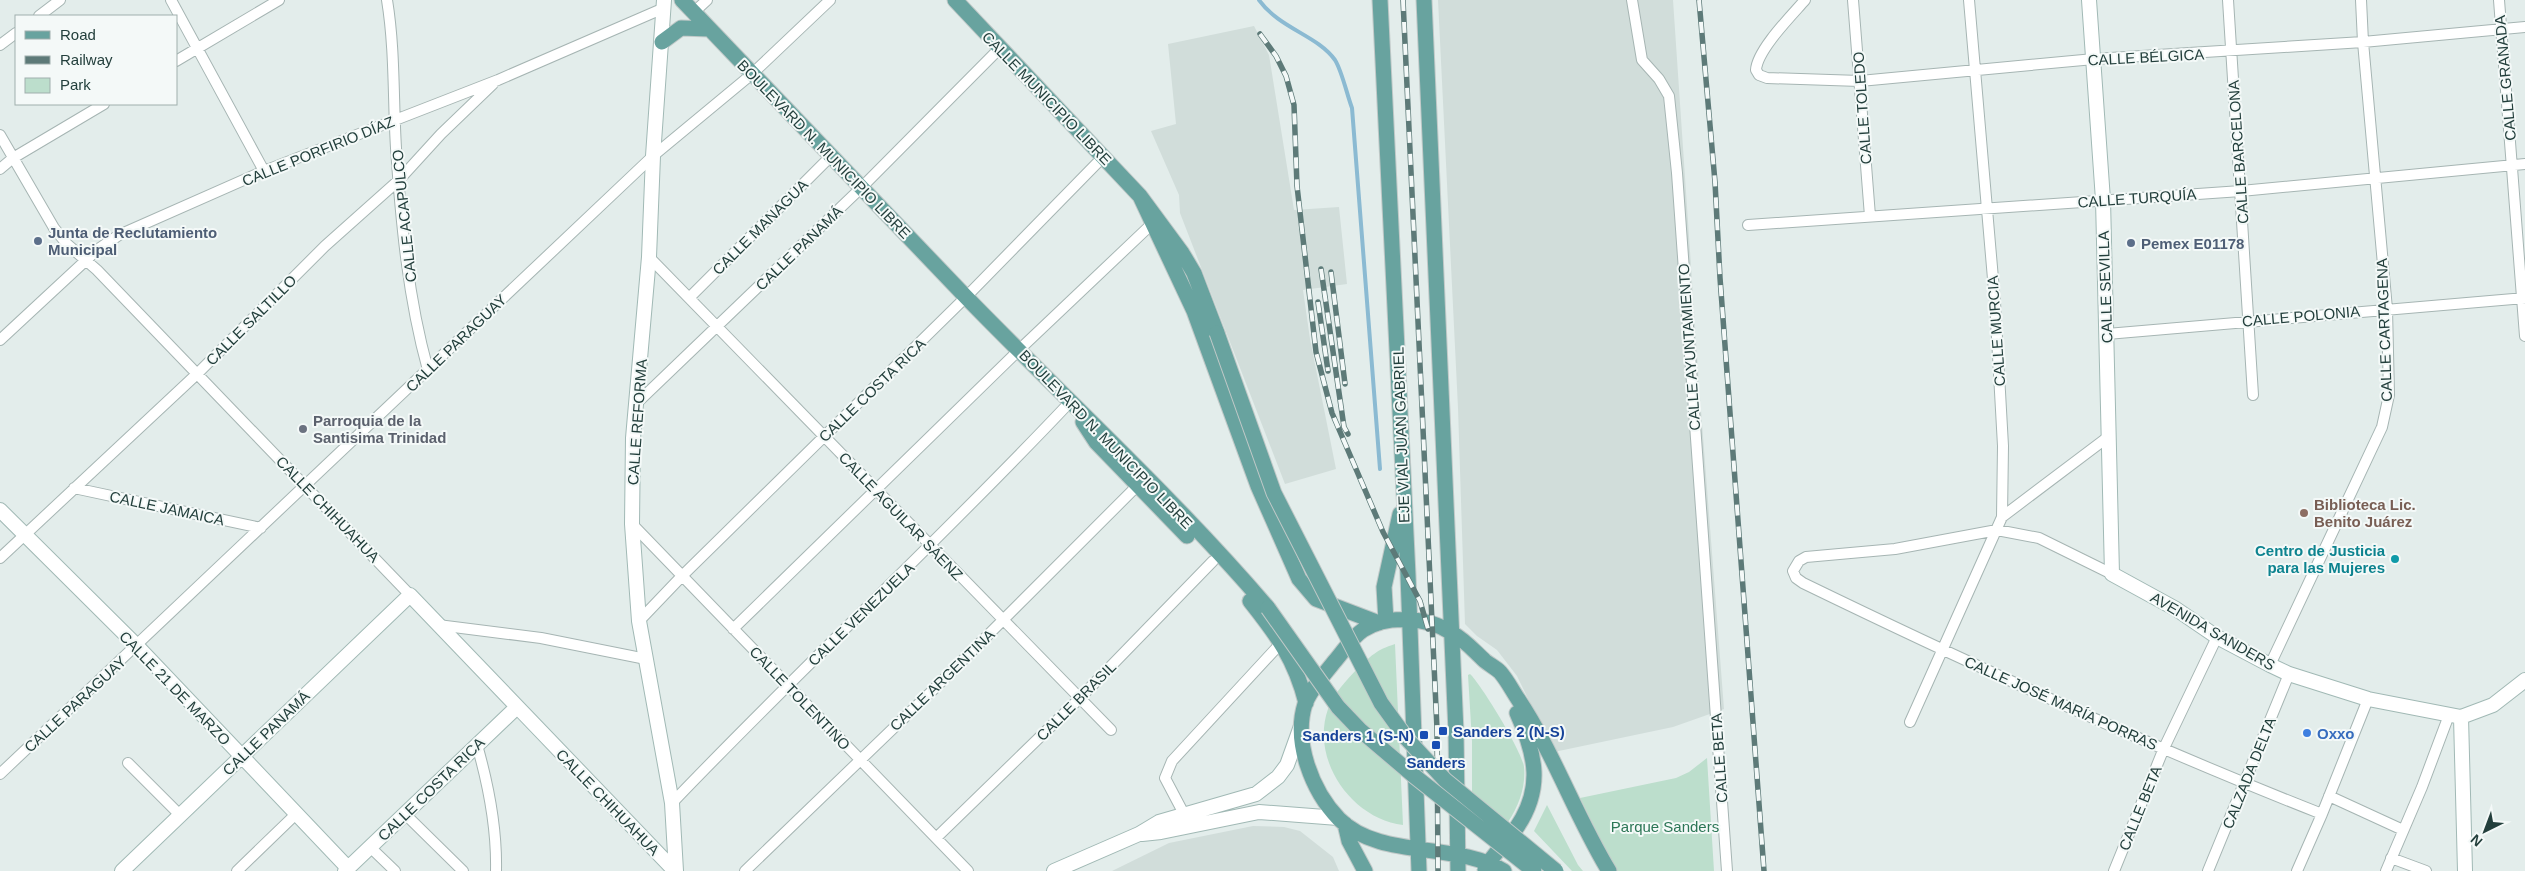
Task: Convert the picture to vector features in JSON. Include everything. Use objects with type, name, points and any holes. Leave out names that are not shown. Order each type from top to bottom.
[{"type":"main road","name":"BOULEVARD N. MUNICIPIO LIBRE","points":[[682,0],[966,297],[1104,434],[1240,576],[1268,608],[1338,707],[1360,730],[1413,775],[1534,871]]},
{"type":"main road","name":"CALLE MUNICIPIO LIBRE","points":[[955,0],[999,49],[1140,196],[1154,221]]},
{"type":"main road","name":"EJE VIAL JUAN GABRIEL","points":[[1380,0],[1419,871]]},
{"type":"main road","points":[[1424,0],[1452,632],[1458,871]]},
{"type":"main road","points":[[662,42],[681,28],[710,29]]},
{"type":"main road","points":[[1154,221],[1194,311],[1258,486],[1299,579],[1316,599],[1383,622]]},
{"type":"main road","points":[[1154,221],[1182,253],[1194,273],[1274,493],[1381,704],[1407,739],[1445,780],[1556,871]]},
{"type":"main road","points":[[1075,407],[1088,432],[1137,486],[1242,592],[1291,656],[1300,679],[1306,703]]},
{"type":"main road","points":[[1383,622],[1384,586],[1396,524],[1403,506]]},
{"type":"main road","points":[[1365,871],[1349,841],[1342,821],[1316,788],[1309,771],[1303,745],[1302,722],[1306,703],[1317,683],[1362,630],[1383,622],[1408,620],[1433,624],[1452,632],[1500,672],[1527,713],[1549,753],[1609,871]]},
{"type":"main road","points":[[1485,661],[1517,711],[1528,737],[1602,871]]},
{"type":"main road","points":[[1487,866],[1517,828],[1530,802],[1535,778],[1535,763],[1528,737]]},
{"type":"main road","points":[[1342,821],[1386,843],[1459,855],[1504,871]]},
{"type":"street","points":[[40,15],[60,0]]},
{"type":"street","points":[[171,0],[264,171]]},
{"type":"street","points":[[178,60],[279,0]]},
{"type":"street","points":[[694,12],[707,0]]},
{"type":"street","name":"CALLE PARAGUAY","points":[[0,774],[653,156],[752,74],[830,0]]},
{"type":"street","name":"CALLE AYUNTAMIENTO","points":[[1632,0],[1642,60],[1660,79],[1669,96],[1677,173],[1716,705]]},
{"type":"street","name":"CALLE BÉLGICA","points":[[1805,0],[1779,30],[1757,62],[1757,73],[1767,78],[1860,80],[2094,59],[2231,52],[2525,27]]},
{"type":"street","name":"CALLE TOLEDO","points":[[1853,0],[1870,216]]},
{"type":"street","name":"CALLE MURCIA","points":[[1910,722],[1940,649],[2002,517],[2004,480],[1998,363],[1969,0]]},
{"type":"street","name":"CALLE SEVILLA","points":[[2089,0],[2103,200],[2112,574]]},
{"type":"street","name":"CALLE BARCELONA","points":[[2228,0],[2253,394]]},
{"type":"street","name":"CALLE CARTAGENA","points":[[2270,665],[2382,427],[2389,395],[2386,309],[2377,178],[2363,42],[2361,0]]},
{"type":"street","name":"CALLE GRANADA","points":[[2499,0],[2524,298],[2525,336]]},
{"type":"street","name":"CALLE ACAPULCO","points":[[389,1],[399,180],[407,266],[421,344],[428,370]]},
{"type":"street","name":"CALLE PORFIRIO DÍAZ","points":[[0,340],[86,260],[119,235],[264,171],[498,80],[664,4]]},
{"type":"street","name":"CALLE REFORMA","points":[[664,4],[653,156],[650,257],[638,402],[633,438],[632,524],[639,621],[672,803],[675,871]]},
{"type":"street","points":[[0,45],[15,34]]},
{"type":"street","name":"CALLE PANAMÁ","points":[[638,402],[862,187],[999,49]]},
{"type":"street","name":"CALLE SALTILLO","points":[[0,558],[198,373],[326,246],[399,180],[441,134],[498,80]]},
{"type":"street","points":[[0,168],[102,105]]},
{"type":"street","name":"CALLE CHIHUAHUA","points":[[0,135],[54,228],[67,244],[86,260],[198,373],[675,871]]},
{"type":"street","name":"CALLE MANAGUA","points":[[689,298],[831,156]]},
{"type":"street","name":"CALLE COSTA RICA","points":[[639,621],[682,576],[966,297],[1103,157]]},
{"type":"street","name":"CALLE TURQUÍA","points":[[1748,225],[2241,191],[2525,164]]},
{"type":"street","points":[[734,629],[1018,350],[1154,221]]},
{"type":"street","name":"CALLE AGUILAR SÁENZ","points":[[650,257],[1111,730]]},
{"type":"street","name":"CALLE POLONIA","points":[[2107,334],[2249,320],[2524,298]]},
{"type":"street","name":"CALLE VENEZUELA","points":[[672,803],[930,546],[1075,407]]},
{"type":"street","points":[[2002,517],[2108,437]]},
{"type":"street","name":"CALLE ARGENTINA","points":[[745,871],[1003,620],[1137,486]]},
{"type":"street","name":"CALLE JAMAICA","points":[[74,488],[260,528]]},
{"type":"street","name":"CALLE 21 DE MARZO","points":[[0,510],[137,646],[347,870]]},
{"type":"street","name":"CALLE TOLENTINO","points":[[632,524],[968,871]]},
{"type":"street","points":[[1997,530],[2039,538],[2112,574]]},
{"type":"street","name":"CALLE JOSÉ MARÍA PORRAS","points":[[1997,530],[1895,549],[1806,557],[1799,561],[1793,571],[1796,578],[1804,583],[1940,649],[2245,784],[2322,814]]},
{"type":"street","name":"CALLE BRASIL","points":[[936,838],[1080,699],[1213,561]]},
{"type":"street","name":"AVENIDA SANDERS","points":[[2112,574],[2176,609],[2217,637],[2289,674],[2368,699],[2455,716]]},
{"type":"street","name":"CALLE PANAMÁ","points":[[122,871],[410,595]]},
{"type":"street","points":[[438,625],[541,638],[646,659]]},
{"type":"street","name":"CALLE BETA","points":[[2114,871],[2164,748],[2217,637]]},
{"type":"street","points":[[1184,814],[1165,778],[1172,761],[1281,643]]},
{"type":"street","name":"CALZADA DELTA","points":[[2208,871],[2289,674]]},
{"type":"street","points":[[2386,871],[2455,716],[2493,705],[2525,680]]},
{"type":"street","points":[[2297,871],[2368,699]]},
{"type":"street","name":"CALLE BETA","points":[[1716,705],[1727,871]]},
{"type":"street","name":"CALLE COSTA RICA","points":[[347,870],[517,707]]},
{"type":"street","points":[[2455,716],[2465,871]]},
{"type":"street","points":[[1054,871],[1139,834],[1159,822],[1237,801],[1266,788],[1287,765],[1302,722]]},
{"type":"street","points":[[477,745],[493,808],[496,871]]},
{"type":"street","points":[[128,763],[180,815]]},
{"type":"street","points":[[2329,796],[2404,830]]},
{"type":"street","points":[[1139,834],[1161,832],[1259,812],[1298,813],[1342,821]]},
{"type":"street","points":[[238,871],[296,814]]},
{"type":"street","points":[[405,814],[463,871]]},
{"type":"street","points":[[370,847],[395,871]]},
{"type":"street","points":[[2391,858],[2426,871]]},
{"type":"shaded area","points":[[1438,0],[1673,0],[1699,384],[1724,709],[1673,727],[1554,752],[1517,676],[1497,650],[1477,636],[1465,624],[1458,408]]},
{"type":"shaded area","points":[[1254,26],[1269,55],[1294,210],[1339,207],[1347,284],[1303,290],[1310,339],[1336,469],[1285,484],[1180,213],[1179,195],[1151,131],[1176,124],[1168,44]]},
{"type":"shaded area","points":[[1253,826],[1284,827],[1300,831],[1333,857],[1339,871],[1112,871],[1169,843]]},
{"type":"green space","points":[[1395,644],[1403,825],[1384,820],[1367,812],[1352,799],[1330,767],[1325,748],[1324,728],[1328,709],[1337,692],[1357,669],[1374,654]]},
{"type":"green space","points":[[1470,674],[1501,719],[1522,759],[1524,781],[1521,796],[1508,822],[1472,794],[1472,741],[1468,675]]},
{"type":"green space","name":"Parque Sanders","points":[[1707,758],[1714,871],[1616,871],[1580,798],[1676,778],[1689,772]]},
{"type":"green space","points":[[1547,805],[1578,865],[1583,871],[1572,871],[1534,831]]},
{"type":"waterway","points":[[1259,0],[1277,18],[1318,44],[1335,60],[1352,108],[1380,469]]},
{"type":"railway","points":[[1403,0],[1437,729],[1438,871]]},
{"type":"railway","points":[[1699,0],[1715,182],[1720,278],[1764,871]]},
{"type":"railway","points":[[1260,34],[1276,56],[1286,76],[1294,105],[1297,186],[1316,352],[1332,413],[1383,532],[1420,601],[1428,629]]},
{"type":"railway","points":[[1321,269],[1344,427],[1348,434]]},
{"type":"railway","points":[[1331,272],[1345,384]]},
{"type":"railway","points":[[1318,302],[1328,371]]},
{"type":"place","name":"Junta de Reclutamiento Municipal","points":[[38,241]]},
{"type":"place","name":"Pemex E01178","points":[[2131,243]]},
{"type":"place","name":"Parroquia de la Santisima Trinidad","points":[[303,429]]},
{"type":"place","name":"Biblioteca Lic. Benito Juárez","points":[[2304,513]]},
{"type":"place","name":"Centro de Justicia para las Mujeres","points":[[2395,559]]},
{"type":"place","name":"Sanders 2 (N-S)","points":[[1443,731]]},
{"type":"place","name":"Oxxo","points":[[2307,733]]},
{"type":"place","name":"Sanders 1 (S-N)","points":[[1424,735]]},
{"type":"place","name":"Sanders","points":[[1436,745]]}]
